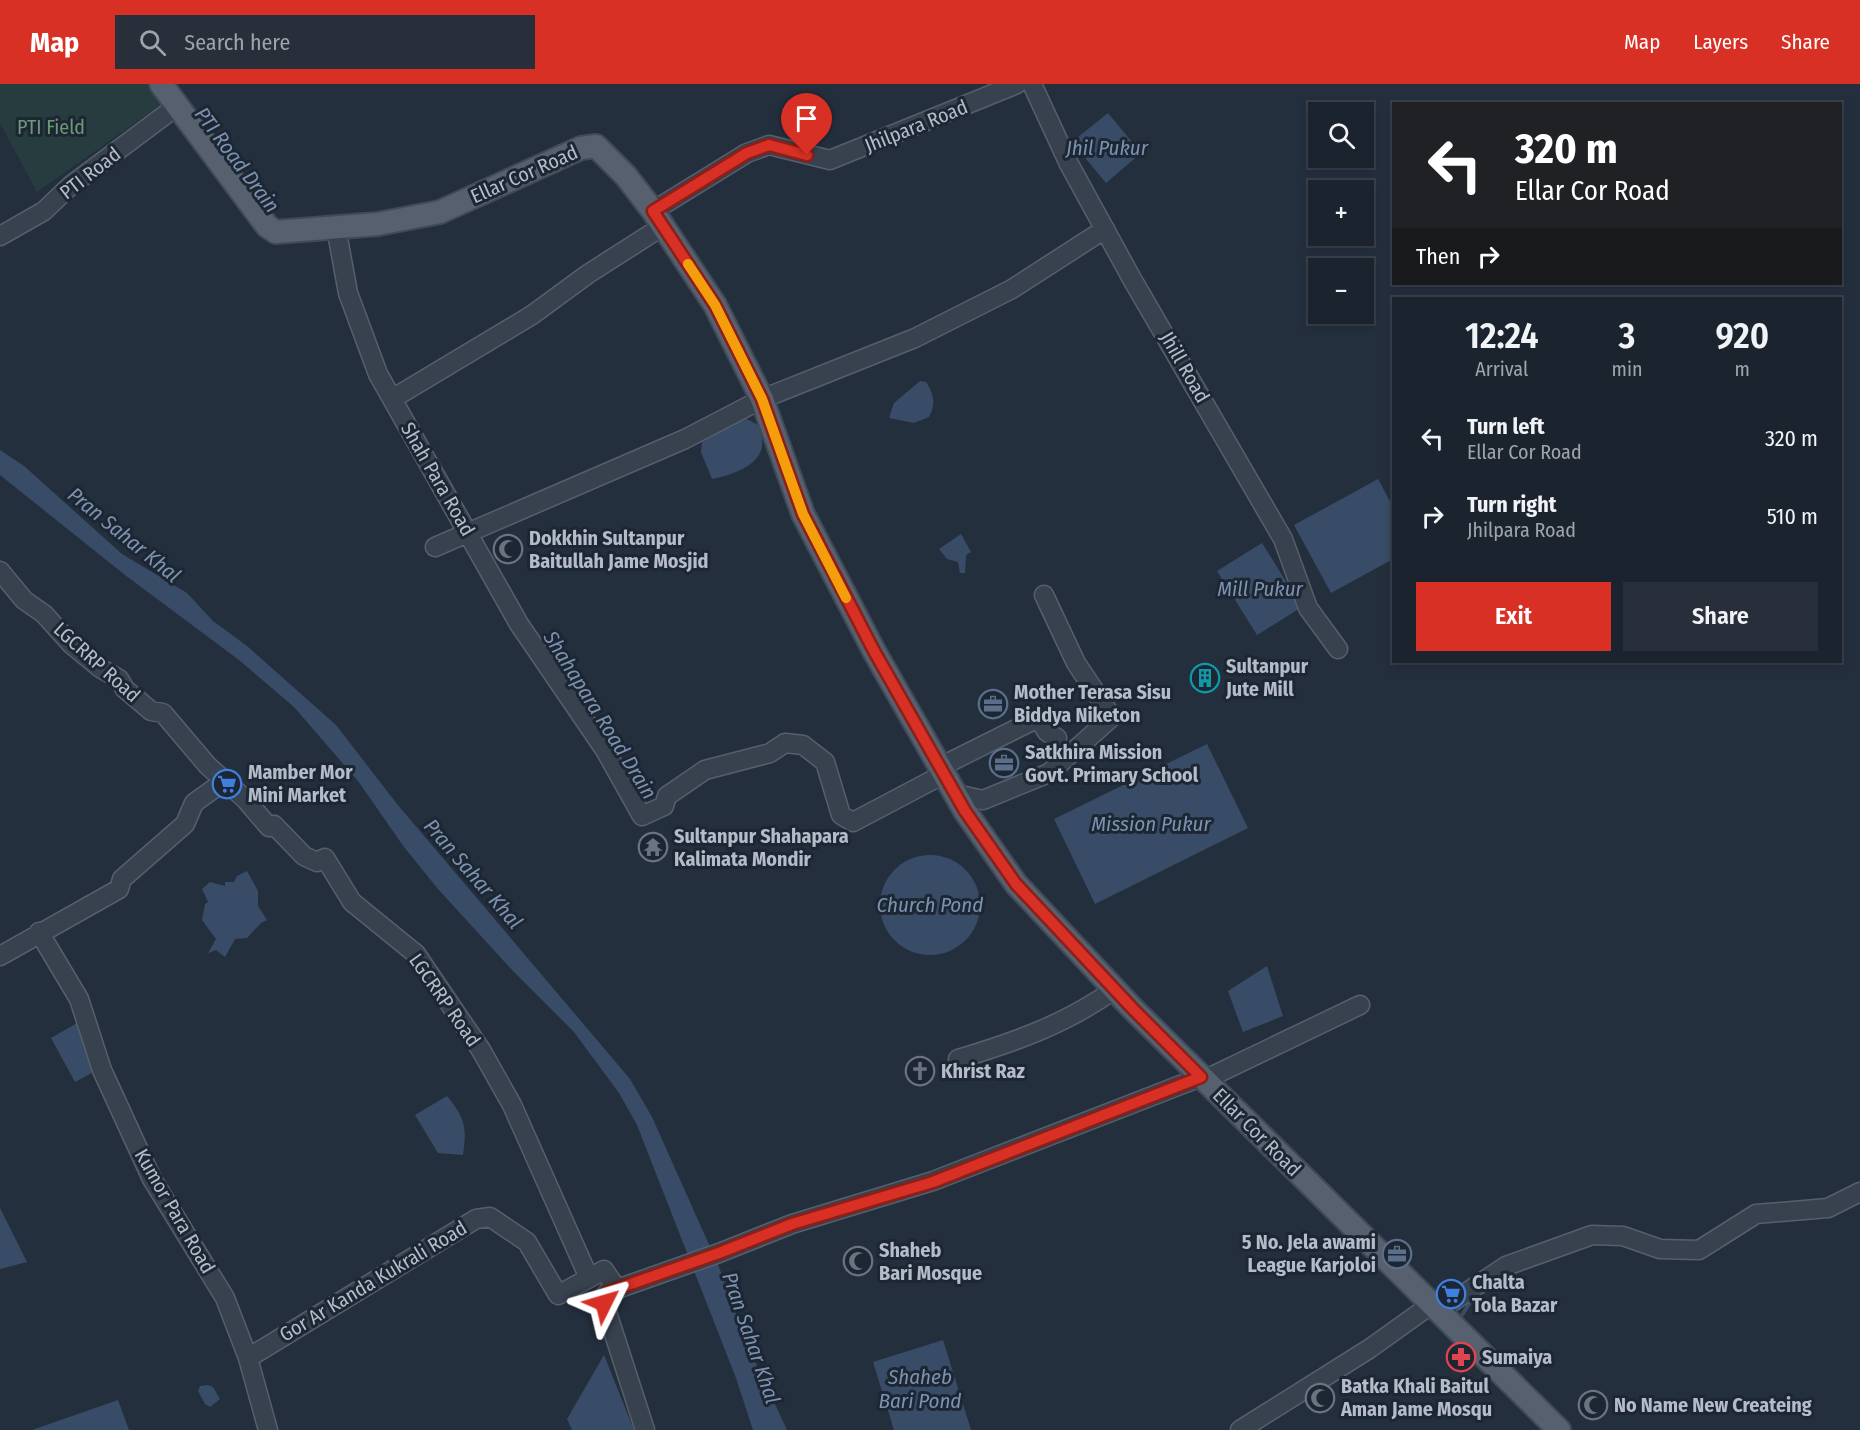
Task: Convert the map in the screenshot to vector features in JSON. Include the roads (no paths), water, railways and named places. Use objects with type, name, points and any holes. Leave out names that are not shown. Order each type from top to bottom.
[{"type":"main road","name":"PTI Road","points":[[170,91],[267,226],[276,232],[378,224]]},
{"type":"main road","name":"Ellar Cor Road","points":[[378,224],[440,212],[581,148],[596,146],[626,176],[658,219],[715,305],[762,399],[803,514],[874,651],[956,794],[1016,884],[1115,990],[1203,1079],[1559,1430]]},
{"type":"street","name":"Jhilpara Road","points":[[392,399],[532,315],[747,153],[769,145],[830,160],[1017,84]]},
{"type":"street","name":"Jhill Road","points":[[1032,84],[1069,164],[1283,539],[1308,608],[1338,649]]},
{"type":"street","name":"PTI Road","points":[[0,236],[44,211],[170,91]]},
{"type":"street","name":"Shah Para Road","points":[[336,227],[348,293],[378,374],[470,532],[519,624],[605,750],[642,816],[664,806],[667,796],[705,770],[770,753],[786,743],[803,745],[825,762],[841,815],[853,822],[942,771]]},
{"type":"street","points":[[435,547],[685,439],[762,399],[915,338],[1012,289],[1105,229]]},
{"type":"street","name":"LGCRRP Road","points":[[0,571],[24,600],[44,614],[71,644],[100,668],[119,679],[125,689],[151,711],[163,713],[208,766],[226,780],[269,827],[274,825],[304,856],[317,862],[325,858],[352,902],[416,954],[481,1050],[512,1105],[590,1278]]},
{"type":"street","points":[[956,794],[983,800],[1049,773],[1112,717],[1076,663],[1044,595]]},
{"type":"street","points":[[942,771],[1038,718],[1047,732],[1057,738]]},
{"type":"street","points":[[0,956],[119,889],[122,879],[185,824],[194,803],[226,780]]},
{"type":"street","name":"Kumor Para Road","points":[[39,932],[79,999],[102,1070],[152,1179],[225,1298],[248,1358],[268,1430]]},
{"type":"street","points":[[958,1059],[1050,1028],[1088,1008],[1115,990]]},
{"type":"street","points":[[645,1430],[604,1303],[604,1297],[608,1292],[718,1254],[792,1224],[933,1182],[1203,1079],[1360,1005]]},
{"type":"street","points":[[1240,1430],[1369,1348],[1506,1266],[1592,1235],[1623,1236],[1660,1250],[1699,1250],[1756,1214],[1828,1208],[1860,1192]]},
{"type":"street","name":"Gor Ar Kanda Kukrali Road","points":[[248,1358],[476,1219],[490,1217],[527,1242],[558,1295],[590,1278]]},
{"type":"street","points":[[590,1278],[604,1270],[617,1289]]},
{"type":"water","name":"Jhil Pukur","points":[[1108,113],[1141,153],[1106,183],[1072,142]]},
{"type":"water","points":[[920,381],[926,382],[932,395],[933,408],[929,417],[914,423],[889,418],[894,403]]},
{"type":"water","points":[[747,419],[760,426],[762,446],[760,453],[743,469],[712,479],[701,452],[702,442],[732,424]]},
{"type":"water","points":[[0,450],[24,466],[122,554],[187,593],[213,621],[247,646],[336,725],[397,804],[630,1079],[652,1117],[719,1267],[747,1344],[787,1430],[753,1430],[736,1378],[637,1125],[619,1093],[574,1032],[514,972],[438,889],[404,847],[358,781],[294,707],[239,660],[125,575],[0,475]]},
{"type":"water","points":[[1378,479],[1392,505],[1392,560],[1331,593],[1294,525]]},
{"type":"water","points":[[961,534],[971,552],[966,555],[965,573],[960,573],[958,562],[947,559],[939,549]]},
{"type":"water","name":"Mill Pukur","points":[[1262,543],[1302,607],[1257,635],[1217,571]]},
{"type":"water","name":"Mission Pukur","points":[[1207,744],[1248,828],[1095,904],[1054,819]]},
{"type":"water","name":"Church Pond","points":[[930,855],[958,863],[972,877],[980,905],[972,933],[958,947],[930,955],[902,947],[888,933],[880,905],[888,877],[902,863]]},
{"type":"water","points":[[247,871],[258,891],[258,906],[267,920],[247,938],[235,939],[225,957],[216,950],[208,953],[216,939],[202,920],[205,904],[208,902],[202,889],[210,882],[225,886],[225,882],[234,882],[237,876]]},
{"type":"water","points":[[1267,966],[1283,1016],[1243,1032],[1228,991]]},
{"type":"water","points":[[77,1023],[101,1068],[75,1082],[51,1038]]},
{"type":"water","points":[[447,1096],[458,1111],[463,1123],[465,1137],[463,1155],[438,1153],[415,1115]]},
{"type":"water","points":[[0,1208],[27,1262],[0,1269]]},
{"type":"water","name":"Shaheb Bari Pond","points":[[943,1340],[971,1430],[894,1430],[873,1362]]},
{"type":"water","points":[[604,1355],[634,1430],[572,1430],[567,1419]]},
{"type":"water","points":[[200,1386],[213,1387],[220,1399],[210,1407],[205,1404],[198,1391]]},
{"type":"water","points":[[118,1400],[129,1430],[32,1430]]},
{"type":"waterway","points":[[1459,1320],[1474,1296]]},
{"type":"place","name":"Dokkhin Sultanpur Baitullah Jame Mosjid","points":[[508,549]]},
{"type":"place","name":"Sultanpur Jute Mill","points":[[1205,678]]},
{"type":"place","name":"Mother Terasa Sisu Biddya Niketon","points":[[993,704]]},
{"type":"place","name":"Satkhira Mission Govt. Primary School","points":[[1004,763]]},
{"type":"place","name":"Mamber Mor Mini Market","points":[[227,784]]},
{"type":"place","name":"Sultanpur Shahapara Kalimata Mondir","points":[[653,847]]},
{"type":"place","name":"Khrist Raz","points":[[920,1071]]},
{"type":"place","name":"5 No. Jela awami League Karjoloi","points":[[1397,1254]]},
{"type":"place","name":"Shaheb Bari Mosque","points":[[858,1261]]},
{"type":"place","name":"Chalta Tola Bazar","points":[[1451,1294]]},
{"type":"place","name":"Sumaiya","points":[[1461,1357]]},
{"type":"place","name":"Batka Khali Baitul Aman Jame Mosqu","points":[[1320,1398]]},
{"type":"place","name":"No Name New Createing","points":[[1593,1405]]},
{"type":"park label","name":"PTI Field","points":[[51,127]]},
{"type":"water label","name":"PTI Road Drain","points":[[237,160]]},
{"type":"water label","name":"Pran Sahar Khal","points":[[124,535]]},
{"type":"water label","name":"Shahapara Road Drain","points":[[600,715]]},
{"type":"water label","name":"Pran Sahar Khal","points":[[473,874]]},
{"type":"water label","name":"Pran Sahar Khal","points":[[751,1338]]}]
